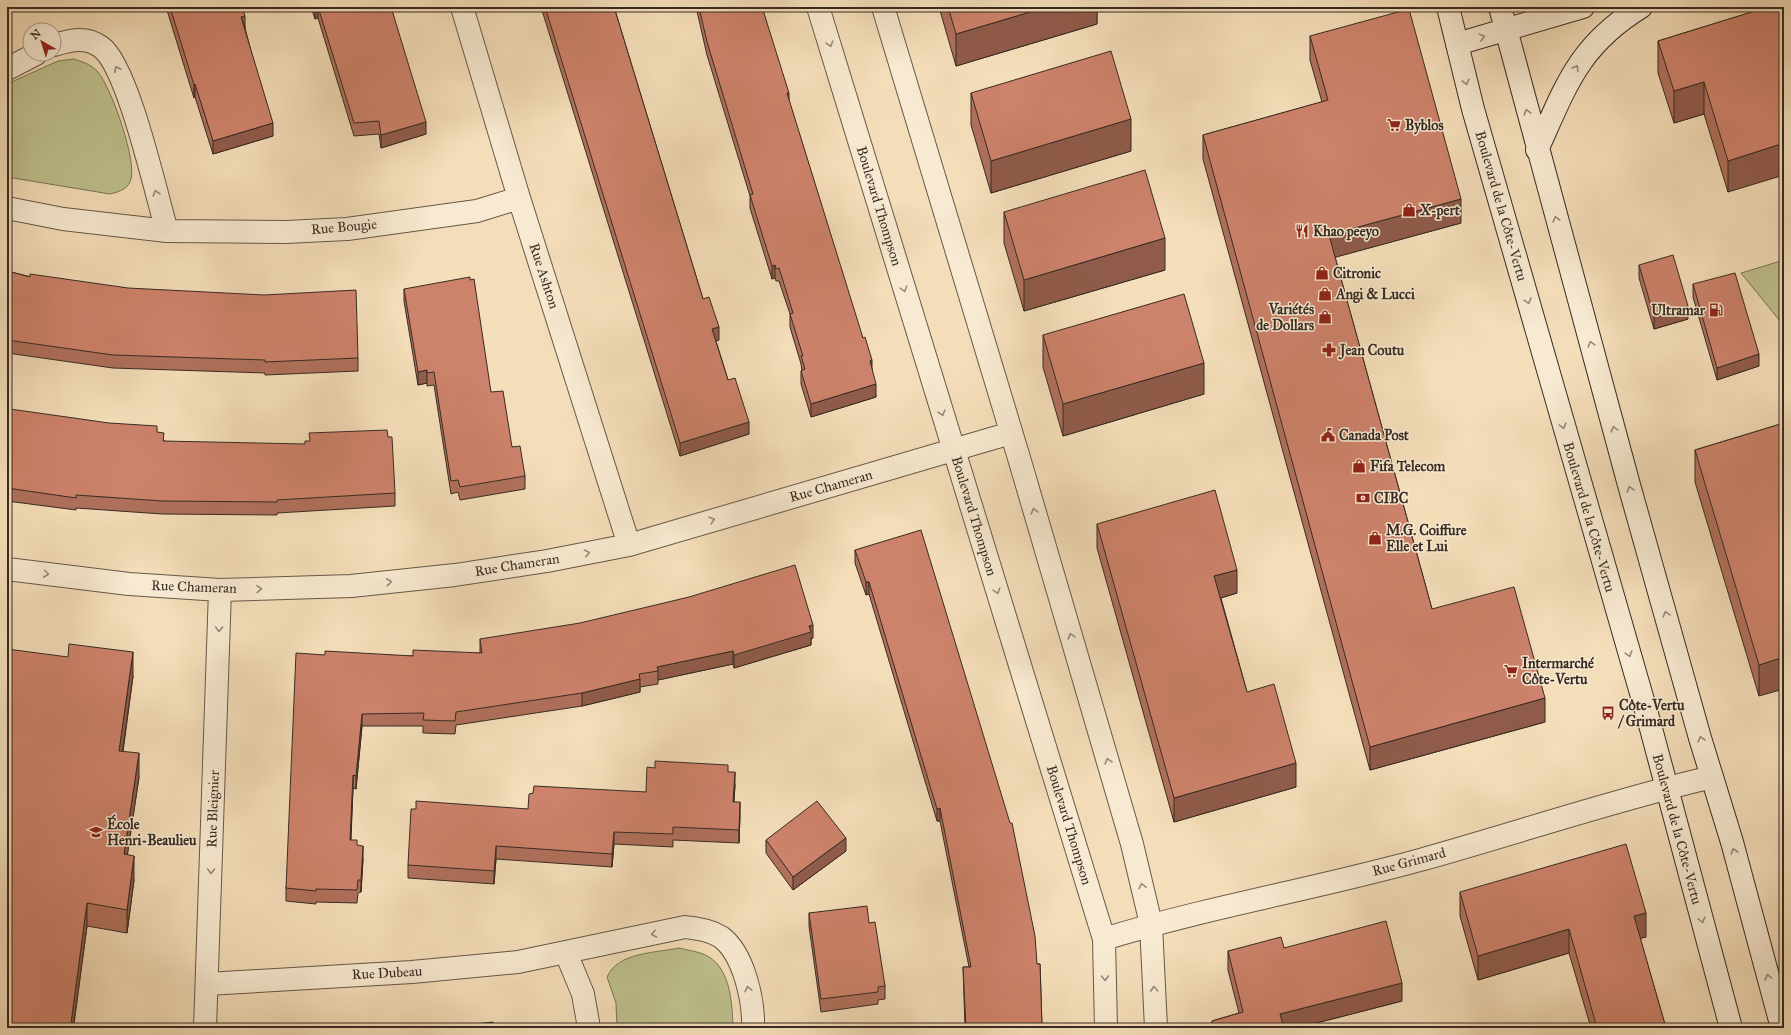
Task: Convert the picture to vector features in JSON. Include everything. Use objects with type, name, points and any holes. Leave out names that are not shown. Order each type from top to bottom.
[{"type":"street","name":"Rue Ashton","points":[[462,7],[519,198],[629,544]]},
{"type":"street","name":"Boulevard Thompson","points":[[818,7],[1104,939],[1106,1028]]},
{"type":"street","points":[[883,7],[1011,433],[1132,844],[1151,924],[1156,1028]]},
{"type":"street","name":"Boulevard de la Côte-Vertu","points":[[1448,7],[1473,109],[1649,721],[1731,1028]]},
{"type":"street","points":[[1500,7],[1538,150],[1712,777],[1732,842],[1782,1028]]},
{"type":"street","points":[[1457,44],[1506,31],[1583,7]]},
{"type":"street","points":[[1538,150],[1563,92],[1583,57],[1621,19],[1641,7]]},
{"type":"street","points":[[62,43],[72,40],[88,40],[102,48],[113,62],[127,90],[167,230]]},
{"type":"street","points":[[7,69],[22,61]]},
{"type":"street","name":"Rue Bougie","points":[[7,208],[63,219],[167,230],[286,232],[347,229],[477,211],[519,198]]},
{"type":"street","name":"Rue Chameran","points":[[7,569],[129,584],[220,590],[351,586],[455,575],[547,561],[629,544],[954,451],[1011,433]]},
{"type":"street","name":"Rue Bleignier","points":[[205,1028],[220,590]]},
{"type":"street","name":"Rue Grimard","points":[[1104,939],[1151,924],[1419,860],[1666,788],[1712,777]]},
{"type":"street","name":"Rue Dubeau","points":[[207,984],[465,968],[518,962],[685,927],[705,930],[721,938],[733,950],[742,965],[749,992],[753,1028]]},
{"type":"street","points":[[566,953],[583,994],[589,1028]]},
{"type":"green space","points":[[74,59],[96,70],[110,93],[122,126],[131,160],[132,173],[130,182],[122,190],[110,194],[7,177],[7,84],[56,62],[62,62],[62,60]]},
{"type":"green space","points":[[1784,260],[1784,326],[1741,273]]},
{"type":"green space","points":[[679,948],[703,954],[712,959],[719,967],[725,976],[728,986],[732,1007],[733,1028],[617,1028],[616,1003],[607,977],[612,969],[628,958]]},
{"type":"building","points":[[170,7],[242,7],[245,16],[241,17],[273,123],[213,141]]},
{"type":"building","points":[[318,7],[391,7],[426,122],[381,135],[379,121],[354,123]]},
{"type":"building","points":[[545,7],[614,7],[703,299],[709,297],[719,327],[712,329],[728,380],[735,378],[749,422],[680,443]]},
{"type":"building","points":[[699,7],[762,7],[863,338],[865,337],[872,360],[870,361],[876,384],[811,404],[801,371],[805,369],[801,356],[803,356],[790,314],[793,313],[779,268],[776,269],[775,265],[772,266],[750,195],[753,194],[707,42]]},
{"type":"building","points":[[948,7],[1047,7],[956,34]]},
{"type":"building","points":[[1768,7],[1784,7],[1784,143],[1728,161],[1704,82],[1674,91],[1658,41]]},
{"type":"building","name":"Canada Post","points":[[1409,9],[1461,199],[1329,235],[1432,609],[1514,587],[1545,698],[1370,747],[1203,135],[1328,100],[1310,36]]},
{"type":"building","points":[[1111,51],[1131,119],[991,161],[971,93]]},
{"type":"building","points":[[1145,170],[1165,238],[1024,280],[1004,212]]},
{"type":"building","points":[[1673,255],[1688,306],[1654,316],[1639,265]]},
{"type":"building","points":[[7,271],[30,277],[30,274],[128,288],[264,295],[356,290],[358,358],[265,362],[265,360],[113,355],[7,340]]},
{"type":"building","points":[[1735,273],[1759,354],[1717,368],[1693,284]]},
{"type":"building","points":[[470,277],[470,280],[474,279],[491,392],[503,391],[512,447],[520,446],[525,476],[460,487],[458,480],[451,481],[434,372],[427,373],[427,370],[418,372],[404,289]]},
{"type":"building","points":[[1184,294],[1204,363],[1063,404],[1043,335]]},
{"type":"building","points":[[10,409],[109,423],[157,426],[157,432],[164,433],[163,441],[305,444],[305,441],[310,441],[309,433],[387,430],[388,437],[392,437],[395,493],[277,500],[277,502],[162,501],[76,495],[76,498],[7,488],[7,414],[9,414]]},
{"type":"building","points":[[1784,423],[1784,657],[1759,665],[1695,450]]},
{"type":"building","points":[[1215,490],[1237,570],[1214,576],[1247,692],[1274,684],[1296,763],[1174,798],[1097,524]]},
{"type":"building","points":[[921,530],[1010,823],[1012,823],[1035,936],[1037,964],[1040,964],[1042,1025],[1039,1025],[1039,1028],[966,1028],[963,967],[971,967],[940,808],[937,809],[869,582],[866,582],[855,550]]},
{"type":"building","points":[[795,565],[813,625],[809,626],[811,632],[734,655],[733,651],[657,667],[658,671],[639,674],[640,679],[582,693],[456,712],[455,721],[423,720],[424,713],[362,714],[356,776],[353,775],[350,840],[357,840],[357,845],[363,846],[361,880],[358,880],[357,890],[316,889],[316,891],[286,888],[296,653],[325,655],[325,651],[413,656],[413,650],[482,653],[480,639],[580,623],[689,597]]},
{"type":"building","points":[[69,644],[133,652],[119,751],[139,753],[124,854],[134,856],[127,910],[87,903],[71,1023],[80,1025],[79,1028],[7,1028],[7,649],[68,657]]},
{"type":"building","points":[[655,761],[728,765],[728,772],[735,772],[733,802],[740,802],[739,830],[673,827],[673,834],[614,832],[612,854],[496,846],[494,871],[408,865],[411,809],[416,809],[416,801],[528,809],[529,794],[533,793],[534,786],[646,792],[647,767],[655,768]]},
{"type":"building","points":[[817,801],[846,838],[793,877],[766,840]]},
{"type":"building","points":[[1626,844],[1646,913],[1634,916],[1666,1028],[1597,1028],[1569,929],[1478,956],[1460,892]]},
{"type":"building","points":[[867,906],[869,923],[875,922],[885,986],[878,987],[878,992],[821,999],[809,913]]},
{"type":"building","points":[[1386,921],[1402,983],[1280,1014],[1284,1028],[1214,1028],[1212,1021],[1243,1012],[1228,951],[1281,937],[1284,948]]},
{"type":"building","points":[[493,1022],[494,1028],[465,1028],[464,1025]]},
{"type":"place","name":"Byblos","points":[[1394,125]]},
{"type":"place","name":"X-pert","points":[[1409,210]]},
{"type":"place","name":"Khao peeyo","points":[[1302,231]]},
{"type":"place","name":"Citronic","points":[[1322,273]]},
{"type":"place","name":"Angi & Lucci","points":[[1325,294]]},
{"type":"place","name":"Ultramar","points":[[1716,310]]},
{"type":"place","name":"Variétés de Dollars","points":[[1325,317]]},
{"type":"place","name":"Jean Coutu","points":[[1329,350]]},
{"type":"place","name":"Canada Post","points":[[1328,435]]},
{"type":"place","name":"Fifa Telecom","points":[[1359,466]]},
{"type":"place","name":"CIBC","points":[[1363,498]]},
{"type":"place","name":"M.G. Coiffure Elle et Lui","points":[[1375,538]]},
{"type":"place","name":"Intermarché Côte-Vertu","points":[[1511,671]]},
{"type":"place","name":"Côte-Vertu / Grimard","points":[[1608,713]]},
{"type":"place","name":"École Henri-Beaulieu","points":[[96,832]]}]
